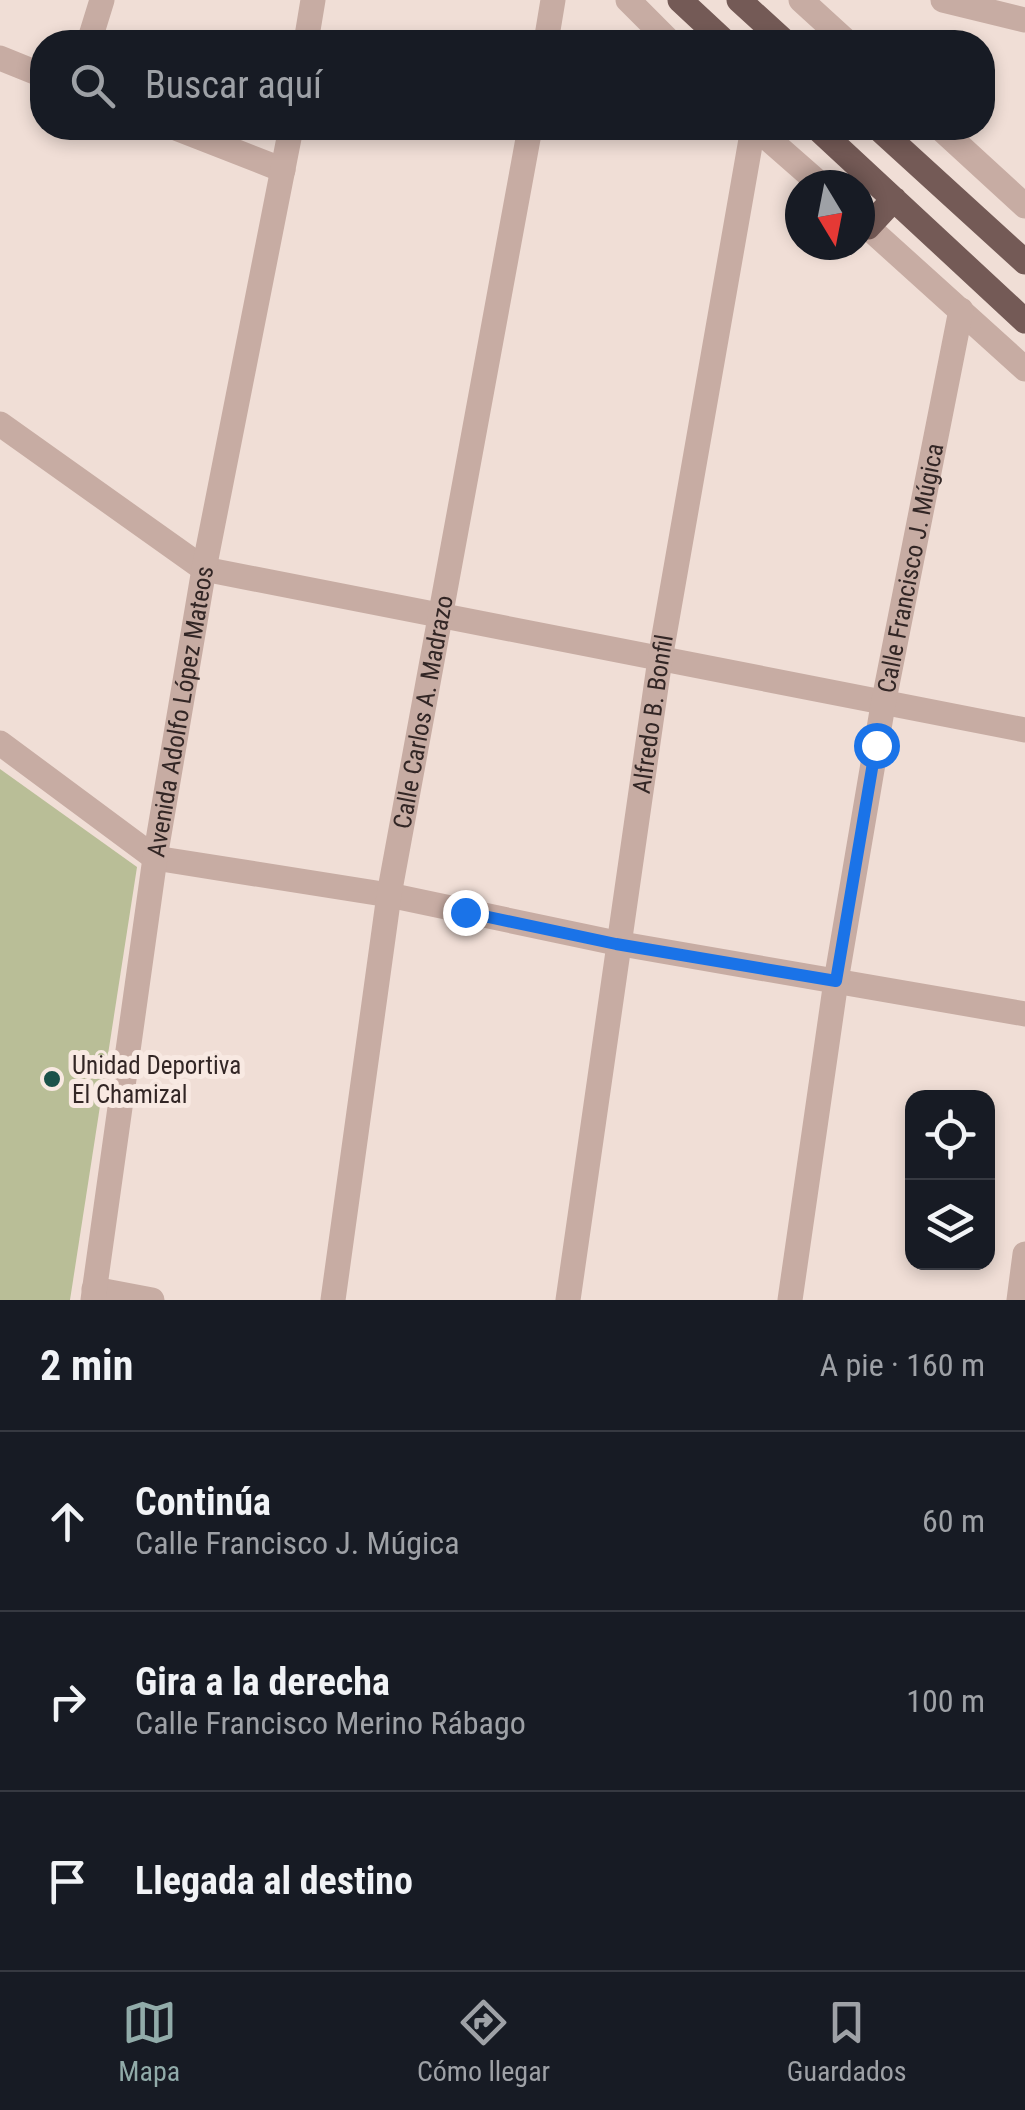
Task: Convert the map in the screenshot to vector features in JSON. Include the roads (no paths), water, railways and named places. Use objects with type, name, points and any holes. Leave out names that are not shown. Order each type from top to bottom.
[{"type":"main road","points":[[680,0],[713,30]]},
{"type":"main road","points":[[739,0],[773,30]]},
{"type":"main road","points":[[830,140],[1025,321]]},
{"type":"main road","points":[[891,140],[1025,262]]},
{"type":"main road","points":[[875,215],[894,199]]},
{"type":"street","points":[[92,30],[102,0]]},
{"type":"street","points":[[308,30],[314,0]]},
{"type":"street","points":[[548,30],[553,0]]},
{"type":"street","points":[[628,0],[658,30]]},
{"type":"street","points":[[801,0],[834,30]]},
{"type":"street","points":[[943,0],[1025,20]]},
{"type":"street","points":[[0,58],[30,69]]},
{"type":"street","points":[[207,140],[284,170]]},
{"type":"street","name":"Avenida Adolfo López Mateos","points":[[94,1294],[155,858],[204,569],[289,140]]},
{"type":"street","name":"Calle Carlos A. Madrazo","points":[[333,1300],[389,896],[528,140]]},
{"type":"street","name":"Alfredo B. Bonfil","points":[[568,1300],[616,944],[660,659],[753,140]]},
{"type":"street","points":[[769,140],[804,170]]},
{"type":"street","points":[[953,140],[1025,206]]},
{"type":"street","points":[[875,234],[1025,370]]},
{"type":"street","name":"Calle Francisco J. Múgica","points":[[790,1300],[836,981],[883,705],[961,310]]},
{"type":"street","points":[[0,424],[204,569],[1025,730]]},
{"type":"street","points":[[0,743],[155,858],[389,896],[616,944],[1025,1014]]},
{"type":"street","points":[[1019,1300],[1025,1254]]},
{"type":"street","points":[[94,1294],[152,1300]]},
{"type":"place","name":"Unidad Deportiva El Chamizal","points":[[52,1079]]}]
